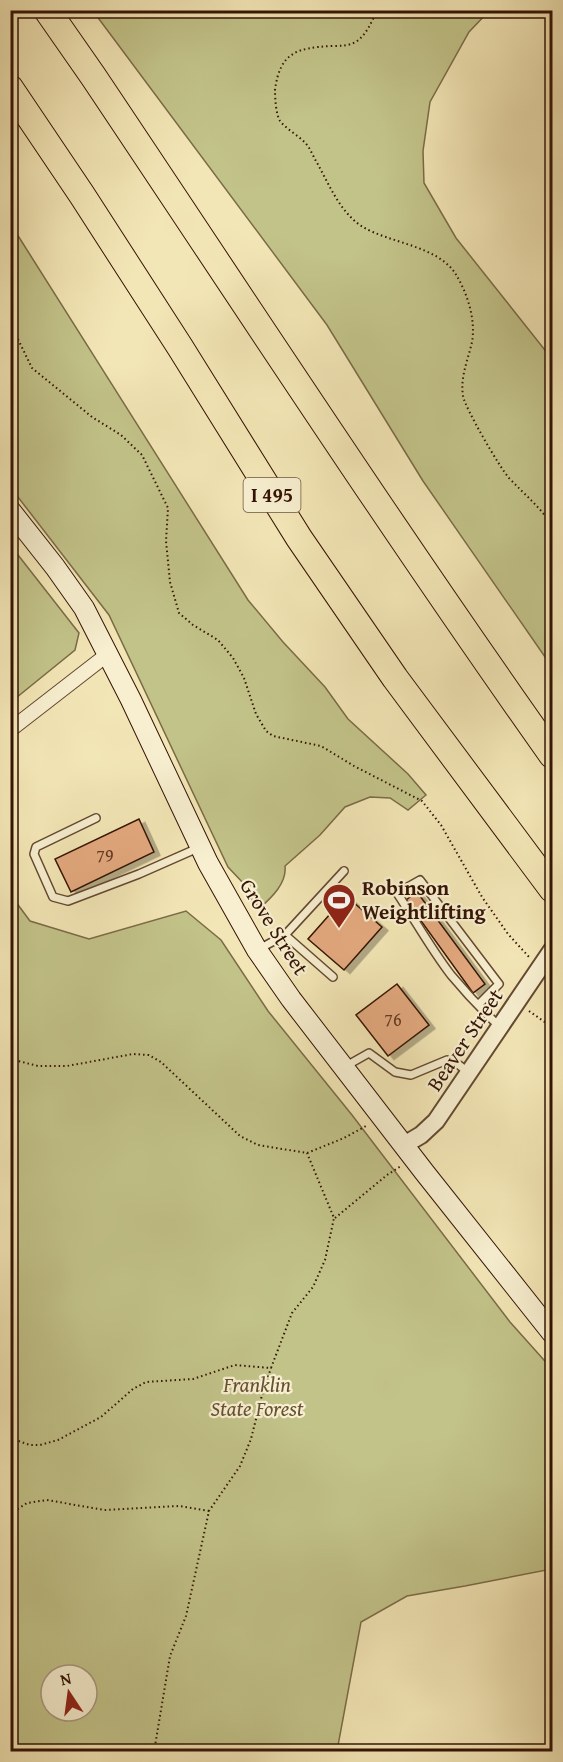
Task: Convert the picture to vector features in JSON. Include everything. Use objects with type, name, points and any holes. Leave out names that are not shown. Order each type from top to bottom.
[{"type":"highway","points":[[48,10],[397,531],[552,755]]},
{"type":"highway","name":"I 495","points":[[10,88],[82,195],[299,538],[395,678],[552,889]]},
{"type":"main road","name":"Grove Street","points":[[10,510],[56,567],[84,608],[131,700],[200,847],[257,950],[291,999],[552,1333]]},
{"type":"street","points":[[10,730],[108,654]]},
{"type":"street","name":"Beaver Street","points":[[409,1152],[421,1135],[436,1121],[552,950]]},
{"type":"lane","points":[[96,818],[36,846],[34,854],[53,897],[68,901],[139,874],[200,847]]},
{"type":"lane","points":[[257,950],[285,935],[344,871]]},
{"type":"lane","points":[[478,1005],[499,984],[420,880],[397,893],[451,974],[478,1005],[500,1028]]},
{"type":"lane","points":[[285,935],[333,977]]},
{"type":"lane","points":[[344,1067],[369,1053],[395,1072],[411,1075],[447,1060],[459,1065],[469,1073]]},
{"type":"path","points":[[377,10],[359,40],[349,45],[312,47],[295,52],[283,64],[278,74],[275,93],[279,120],[308,146],[339,203],[351,218],[364,227],[441,258],[454,271],[464,288],[471,316],[472,340],[462,381],[463,397],[468,410],[507,476],[536,504],[552,525]]},
{"type":"path","points":[[10,323],[32,368],[92,417],[121,435],[141,455],[168,508],[165,541],[171,582],[180,613],[193,625],[218,640],[233,658],[244,678],[256,714],[266,730],[273,736],[321,746],[422,801],[441,825],[482,897],[508,934],[540,969]]},
{"type":"path","points":[[529,1005],[527,1008],[529,1011],[549,1025],[552,1036]]},
{"type":"path","points":[[10,1059],[38,1066],[67,1066],[133,1054],[149,1055],[161,1062],[240,1136],[258,1145],[307,1152],[344,1138],[382,1116]]},
{"type":"path","points":[[154,1752],[170,1656],[186,1616],[209,1511],[240,1466],[251,1439],[271,1368],[292,1313],[313,1287],[325,1260],[334,1218],[307,1152]]},
{"type":"path","points":[[334,1218],[387,1175],[409,1152]]},
{"type":"path","points":[[10,1438],[30,1445],[58,1440],[101,1417],[133,1389],[146,1382],[193,1379],[235,1365],[271,1368]]},
{"type":"path","points":[[10,1514],[27,1503],[47,1500],[104,1510],[179,1506],[209,1511]]},
{"type":"green space","points":[[93,11],[489,11],[469,32],[430,102],[423,151],[424,183],[456,238],[552,359],[552,667],[423,481],[327,325]]},
{"type":"green space","points":[[10,223],[248,600],[325,687],[348,719],[408,774],[426,795],[408,810],[390,798],[370,797],[345,807],[320,835],[285,866],[281,884],[260,908],[252,901],[244,884],[228,867],[109,615],[11,488]]},
{"type":"green space","points":[[11,546],[79,633],[75,650],[11,702]]},
{"type":"green space","name":"Franklin State Forest","points":[[10,894],[30,921],[89,939],[186,911],[221,940],[268,1011],[352,1115],[510,1322],[552,1369],[552,1569],[407,1596],[361,1622],[337,1751],[11,1751]]},
{"type":"building","points":[[139,819],[154,852],[71,892],[55,859]]},
{"type":"building","points":[[417,892],[485,984],[473,993],[406,900]]},
{"type":"building","points":[[346,896],[382,927],[344,970],[308,939]]},
{"type":"building","points":[[397,984],[429,1025],[388,1056],[356,1015]]},
{"type":"place","name":"Robinson Weightlifting","points":[[339,929]]}]
